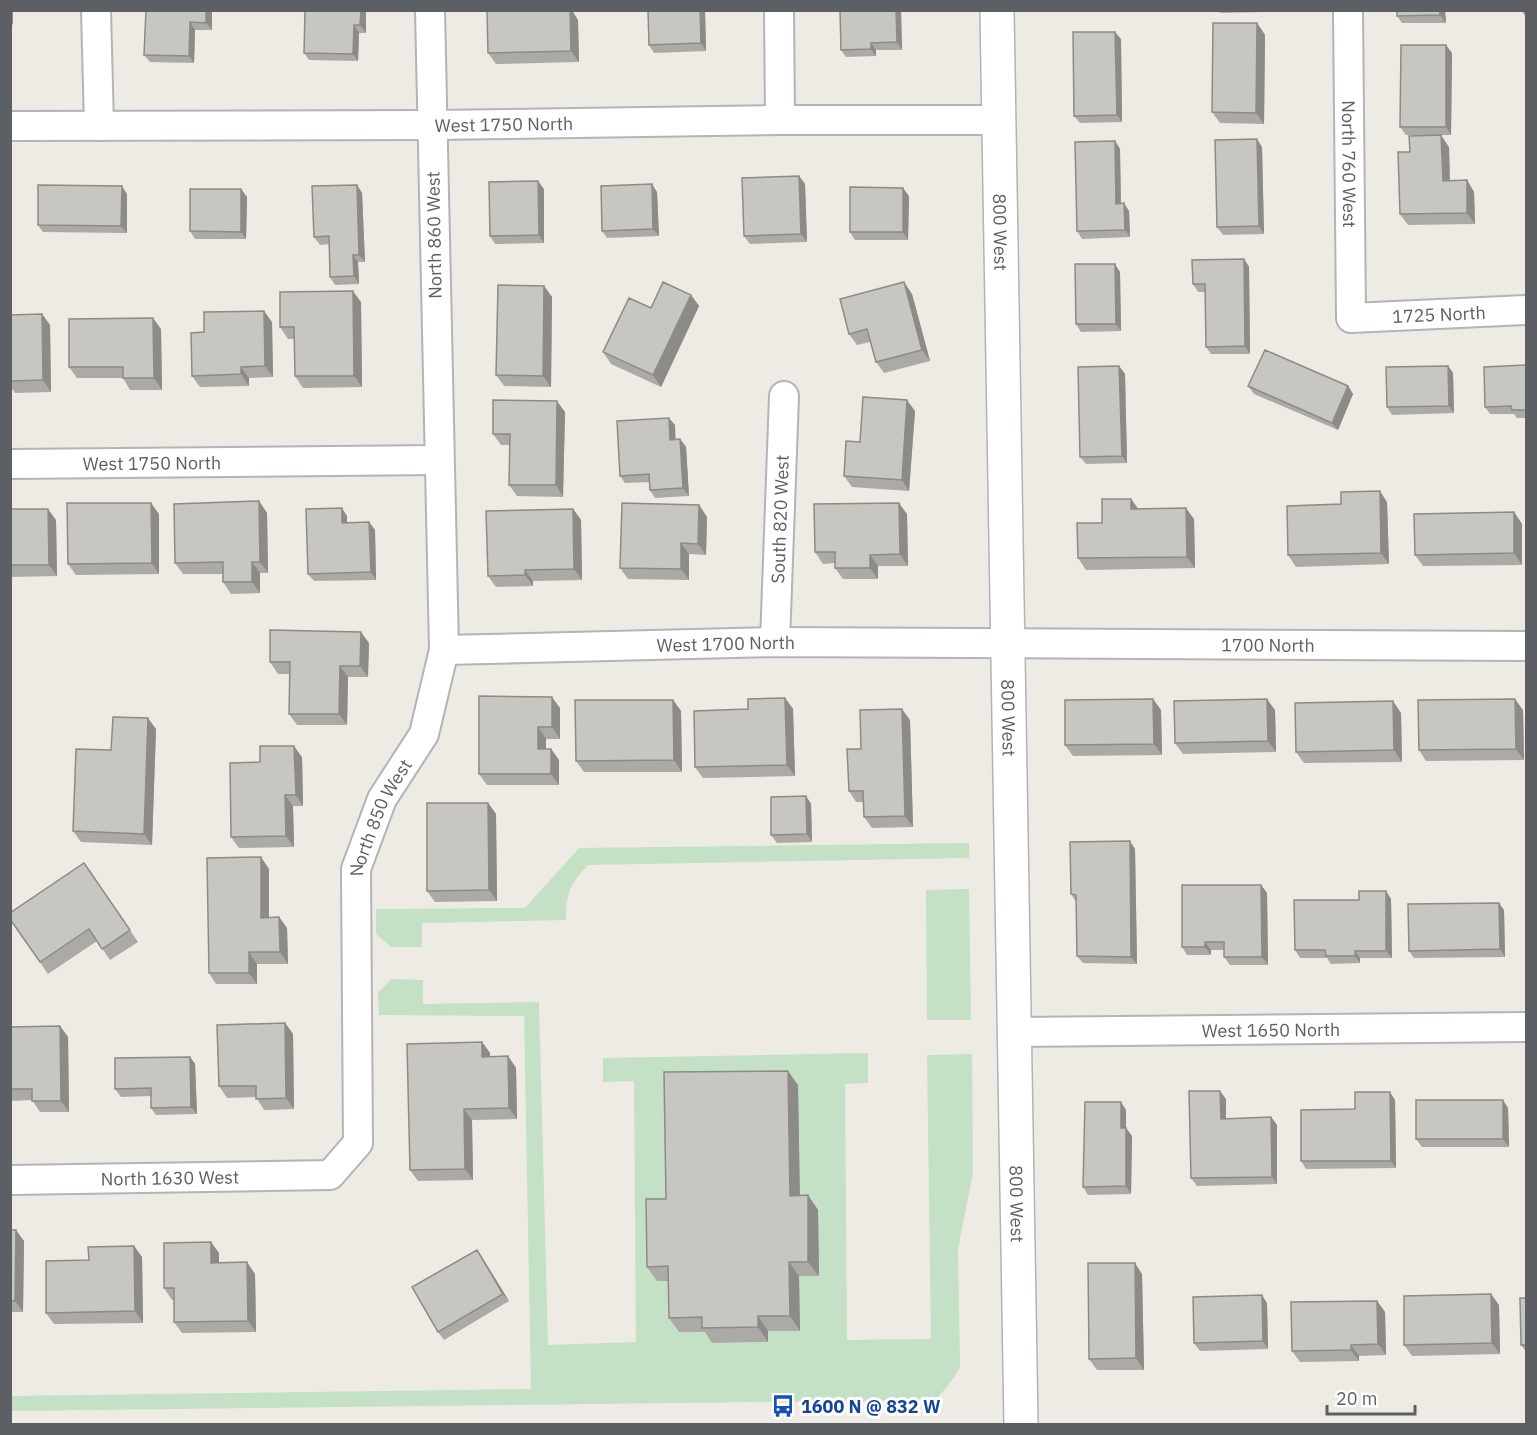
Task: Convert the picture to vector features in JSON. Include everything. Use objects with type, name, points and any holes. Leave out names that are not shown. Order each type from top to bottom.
[{"type":"street","points":[[96,10],[99,126]]},
{"type":"street","name":"North 860 West","points":[[430,10],[439,460]]},
{"type":"street","points":[[779,10],[780,120]]},
{"type":"street","name":"800 West","points":[[997,10],[1021,1425]]},
{"type":"street","name":"North 760 West","points":[[1348,10],[1351,318]]},
{"type":"street","name":"West 1750 North","points":[[10,126],[998,120]]},
{"type":"street","name":"1725 North","points":[[1351,318],[1527,310]]},
{"type":"street","name":"South 820 West","points":[[775,642],[784,396]]},
{"type":"street","name":"West 1750 North","points":[[10,464],[439,460]]},
{"type":"street","name":"North 850 West","points":[[330,1175],[358,1143],[356,869],[381,799],[424,734],[444,650],[439,460]]},
{"type":"street","name":"West 1700 North","points":[[444,650],[775,642],[1007,645]]},
{"type":"street","name":"1700 North","points":[[1007,645],[1527,646]]},
{"type":"street","name":"West 1650 North","points":[[1015,1032],[1527,1027]]},
{"type":"street","name":"North 1630 West","points":[[10,1180],[330,1175]]},
{"type":"green space","points":[[969,843],[969,858],[588,865],[570,890],[566,920],[422,923],[422,947],[391,947],[376,934],[376,909],[525,908],[579,848]]},
{"type":"green space","points":[[969,889],[971,1020],[927,1020],[926,890]]},
{"type":"green space","points":[[391,979],[423,980],[423,1004],[539,1002],[548,1345],[636,1342],[634,1081],[603,1082],[603,1058],[868,1053],[868,1083],[845,1084],[847,1340],[931,1339],[927,1055],[972,1054],[973,1173],[958,1249],[960,1367],[953,1379],[936,1400],[11,1411],[10,1396],[531,1389],[524,1016],[379,1015],[378,993]],"holes":[[[676,1213],[819,1276],[799,1276],[800,1331],[768,1331],[768,1342],[712,1343],[712,1332],[679,1281]]]},
{"type":"building","points":[[146,10],[206,10],[206,23],[190,22],[189,56],[144,55]]},
{"type":"building","points":[[305,10],[361,10],[360,25],[354,25],[353,54],[304,53]]},
{"type":"building","points":[[487,10],[570,10],[571,51],[488,53]]},
{"type":"building","points":[[648,10],[700,10],[701,43],[649,45]]},
{"type":"building","points":[[840,10],[896,10],[897,42],[871,43],[871,49],[841,50]]},
{"type":"building","points":[[1397,10],[1440,10],[1440,15],[1397,16]]},
{"type":"building","points":[[1213,23],[1257,23],[1256,113],[1212,112]]},
{"type":"building","points":[[1073,32],[1115,32],[1117,115],[1074,116]]},
{"type":"building","points":[[1401,45],[1446,45],[1446,127],[1400,127]]},
{"type":"building","points":[[1441,135],[1443,181],[1467,180],[1467,213],[1400,214],[1398,152],[1410,152],[1409,136]]},
{"type":"building","points":[[1257,139],[1259,226],[1217,227],[1215,140]]},
{"type":"building","points":[[1115,141],[1116,204],[1124,203],[1125,230],[1077,231],[1075,142]]},
{"type":"building","points":[[799,176],[801,234],[744,236],[742,178]]},
{"type":"building","points":[[538,181],[539,235],[490,236],[489,182]]},
{"type":"building","points":[[652,184],[653,229],[602,231],[601,186]]},
{"type":"building","points":[[38,185],[122,186],[121,226],[38,225]]},
{"type":"building","points":[[357,185],[359,255],[353,255],[354,276],[330,277],[329,236],[314,237],[312,186]]},
{"type":"building","points":[[850,187],[903,188],[903,232],[850,232]]},
{"type":"building","points":[[190,189],[241,189],[241,232],[190,231]]},
{"type":"building","points":[[1244,259],[1245,346],[1206,347],[1205,284],[1193,284],[1192,260]]},
{"type":"building","points":[[1075,264],[1115,264],[1116,324],[1076,324]]},
{"type":"building","points":[[663,282],[691,295],[653,375],[603,352],[629,298],[651,308]]},
{"type":"building","points":[[904,282],[922,350],[876,362],[867,329],[849,334],[840,299]]},
{"type":"building","points":[[498,285],[544,286],[543,376],[496,375]]},
{"type":"building","points":[[353,291],[354,376],[295,376],[294,327],[280,327],[280,292]]},
{"type":"building","points":[[264,311],[265,366],[241,367],[241,374],[192,376],[191,333],[204,332],[204,312]]},
{"type":"building","points":[[42,314],[43,380],[10,381],[10,315]]},
{"type":"building","points":[[153,318],[154,378],[123,378],[123,367],[69,367],[69,319]]},
{"type":"building","points":[[1265,350],[1348,386],[1332,423],[1248,386]]},
{"type":"building","points":[[1527,365],[1527,410],[1512,410],[1511,406],[1485,407],[1484,367]]},
{"type":"building","points":[[1119,366],[1122,456],[1080,457],[1078,367]]},
{"type":"building","points":[[1448,366],[1449,406],[1387,407],[1386,367]]},
{"type":"building","points":[[863,397],[907,400],[902,480],[844,476],[846,441],[860,442]]},
{"type":"building","points":[[493,400],[557,401],[556,485],[509,485],[510,434],[493,434]]},
{"type":"building","points":[[669,418],[670,440],[680,439],[683,488],[650,490],[649,474],[620,476],[617,421]]},
{"type":"building","points":[[1380,491],[1381,553],[1288,555],[1287,506],[1341,504],[1341,492]]},
{"type":"building","points":[[1102,499],[1131,499],[1131,509],[1186,508],[1187,557],[1078,558],[1077,523],[1102,523]]},
{"type":"building","points":[[259,501],[260,562],[252,562],[252,582],[223,582],[223,562],[175,563],[174,504]]},
{"type":"building","points":[[67,503],[151,503],[152,563],[68,564]]},
{"type":"building","points":[[622,503],[699,505],[698,544],[681,543],[681,569],[620,568]]},
{"type":"building","points":[[899,503],[900,554],[870,555],[870,568],[835,568],[835,552],[815,552],[814,504]]},
{"type":"building","points":[[342,508],[342,523],[369,522],[371,572],[308,574],[306,509]]},
{"type":"building","points":[[10,509],[48,509],[49,565],[10,565]]},
{"type":"building","points":[[573,509],[574,569],[525,570],[525,575],[488,576],[486,511]]},
{"type":"building","points":[[1514,512],[1514,553],[1415,555],[1414,514]]},
{"type":"building","points":[[270,630],[361,632],[360,666],[340,666],[339,714],[289,714],[290,662],[270,662]]},
{"type":"building","points":[[479,696],[552,697],[552,727],[538,727],[538,749],[551,749],[551,774],[479,774]]},
{"type":"building","points":[[785,698],[787,765],[695,767],[694,711],[748,709],[748,699]]},
{"type":"building","points":[[1153,699],[1154,744],[1065,745],[1065,700]]},
{"type":"building","points":[[1267,699],[1268,741],[1175,743],[1174,701]]},
{"type":"building","points":[[1515,699],[1516,749],[1419,750],[1418,700]]},
{"type":"building","points":[[575,700],[673,700],[674,760],[576,761]]},
{"type":"building","points":[[1393,701],[1394,750],[1296,752],[1295,703]]},
{"type":"building","points":[[902,709],[905,816],[864,817],[863,791],[849,791],[847,749],[861,749],[860,710]]},
{"type":"building","points":[[113,717],[148,718],[144,834],[73,831],[76,749],[111,750]]},
{"type":"building","points":[[260,746],[294,746],[296,795],[285,795],[286,836],[231,837],[230,763],[260,762]]},
{"type":"building","points":[[806,796],[807,834],[771,835],[771,797]]},
{"type":"building","points":[[427,803],[488,803],[489,890],[427,891]]},
{"type":"building","points":[[1130,841],[1131,957],[1077,956],[1076,895],[1071,894],[1070,842]]},
{"type":"building","points":[[261,857],[261,918],[279,917],[280,952],[249,952],[249,973],[209,973],[207,858]]},
{"type":"building","points":[[84,863],[130,930],[102,949],[89,929],[40,962],[10,919],[10,913]]},
{"type":"building","points":[[1182,885],[1261,885],[1262,957],[1224,957],[1224,942],[1205,942],[1205,947],[1182,947]]},
{"type":"building","points":[[1359,891],[1386,891],[1386,951],[1355,951],[1355,956],[1326,956],[1325,950],[1295,950],[1294,900],[1359,900]]},
{"type":"building","points":[[1499,903],[1500,949],[1409,951],[1408,904]]},
{"type":"building","points":[[285,1023],[286,1098],[256,1099],[256,1086],[219,1086],[217,1025]]},
{"type":"building","points":[[60,1026],[61,1101],[32,1101],[32,1089],[10,1089],[10,1027]]},
{"type":"building","points":[[482,1042],[482,1057],[508,1056],[509,1108],[464,1109],[465,1169],[410,1170],[407,1044]]},
{"type":"building","points":[[190,1057],[191,1107],[151,1108],[151,1088],[115,1089],[115,1058]]},
{"type":"building","points":[[788,1071],[790,1196],[808,1195],[808,1262],[789,1262],[790,1316],[758,1316],[758,1327],[702,1328],[702,1317],[669,1318],[668,1266],[647,1267],[646,1199],[666,1199],[664,1072]]},
{"type":"building","points":[[1189,1091],[1220,1091],[1221,1119],[1271,1117],[1272,1177],[1191,1178]]},
{"type":"building","points":[[1355,1092],[1390,1092],[1391,1161],[1301,1161],[1301,1110],[1355,1109]]},
{"type":"building","points":[[1416,1100],[1503,1100],[1503,1139],[1416,1139]]},
{"type":"building","points":[[1085,1102],[1121,1102],[1121,1128],[1126,1128],[1126,1186],[1083,1187]]},
{"type":"building","points":[[10,1230],[16,1230],[15,1301],[10,1300]]},
{"type":"building","points":[[211,1242],[211,1263],[247,1262],[248,1321],[174,1322],[174,1288],[164,1288],[164,1243]]},
{"type":"building","points":[[134,1246],[135,1311],[46,1313],[46,1261],[89,1260],[88,1247]]},
{"type":"building","points":[[477,1250],[503,1294],[438,1332],[412,1287]]},
{"type":"building","points":[[1088,1263],[1135,1263],[1136,1358],[1089,1359]]},
{"type":"building","points":[[1491,1294],[1492,1343],[1404,1345],[1404,1296]]},
{"type":"building","points":[[1262,1295],[1263,1341],[1194,1343],[1193,1297]]},
{"type":"building","points":[[1520,1298],[1527,1298],[1527,1345],[1521,1345]]},
{"type":"building","points":[[1377,1301],[1378,1344],[1351,1345],[1351,1350],[1292,1351],[1291,1302]]},
{"type":"place","name":"1600 N @ 832 W","points":[[783,1406]]}]
